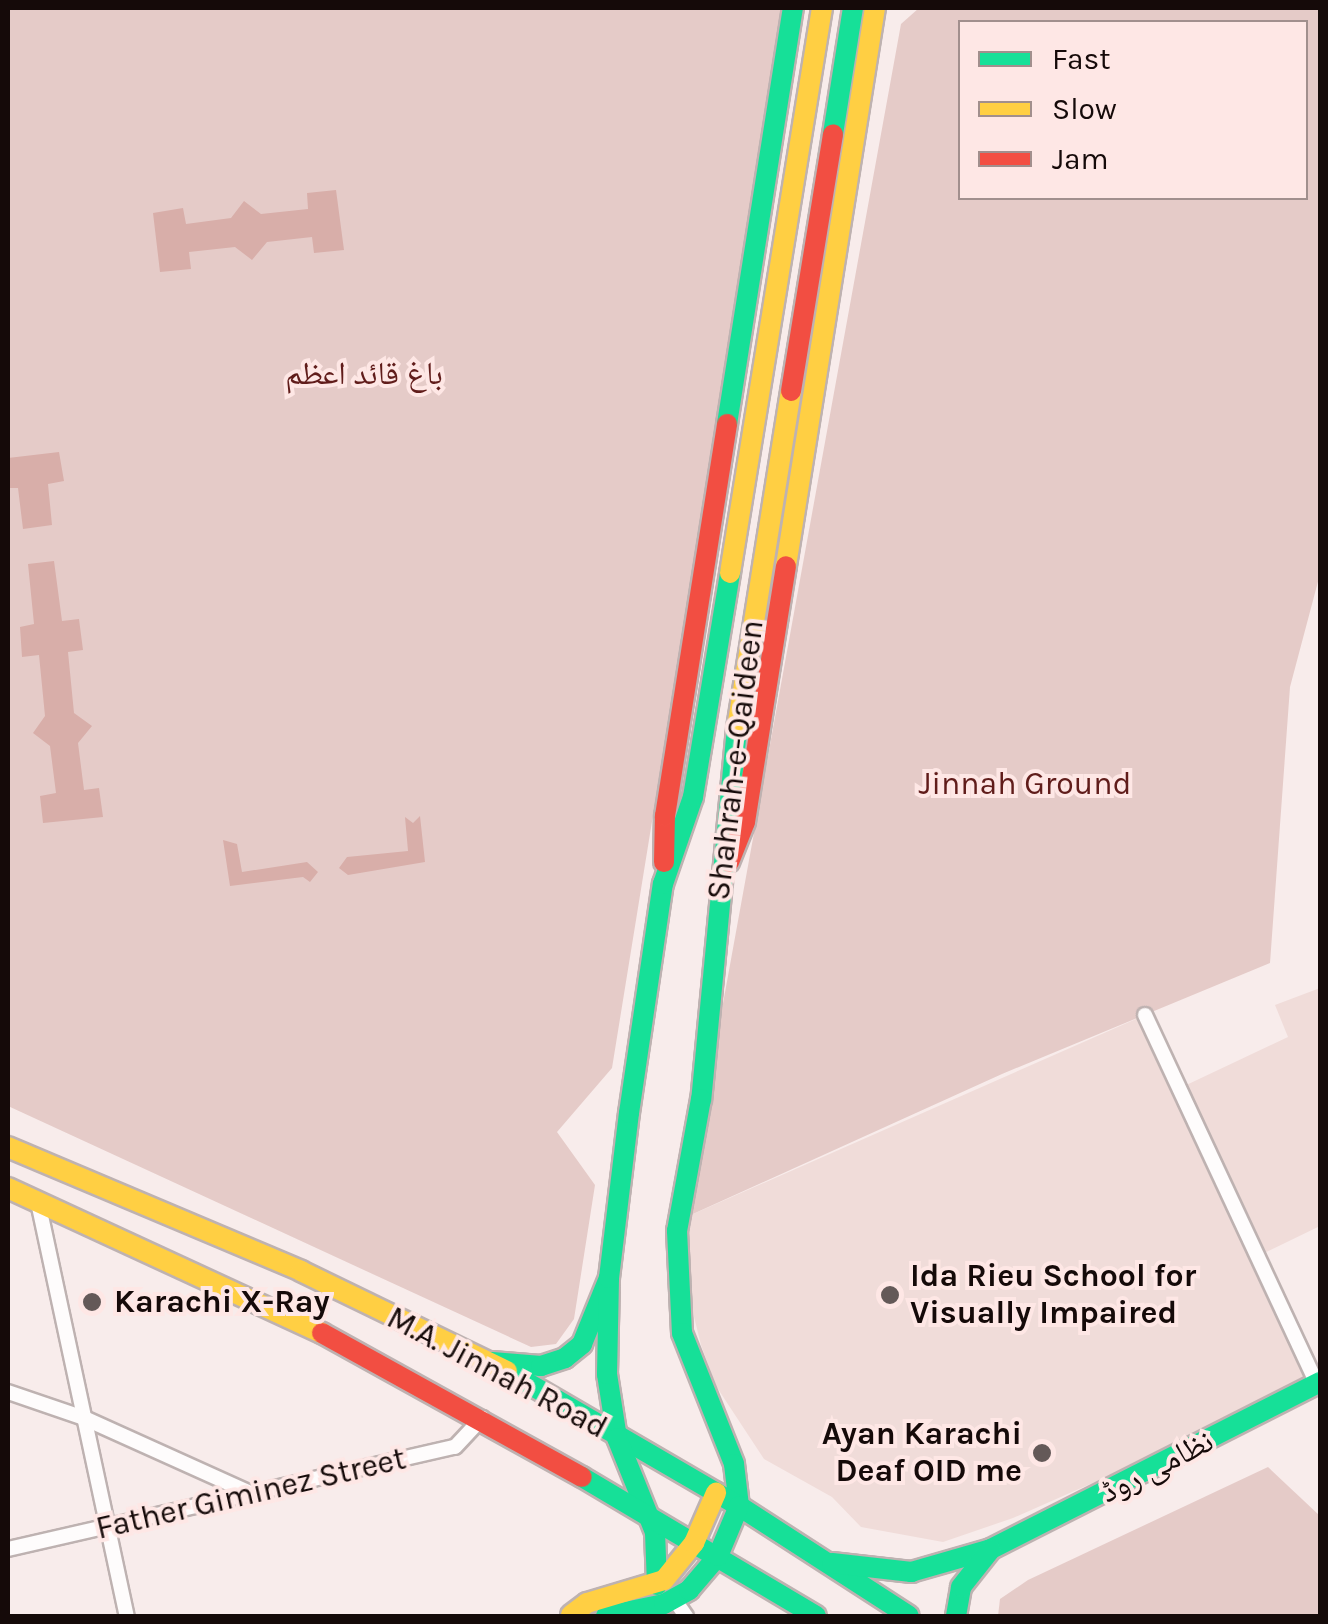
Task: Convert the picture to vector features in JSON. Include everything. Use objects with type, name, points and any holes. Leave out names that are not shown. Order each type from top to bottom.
[{"type":"main road","points":[[663,884],[665,816],[793,8]]},
{"type":"main road","name":"Shahrah-e-Qaideen","points":[[656,1584],[651,1518],[617,1438],[607,1374],[609,1278],[663,884],[693,797],[822,8]]},
{"type":"main road","name":"Shahrah-e-Qaideen","points":[[739,1506],[734,1464],[688,1357],[676,1279],[726,872],[725,804],[853,8]]},
{"type":"main road","points":[[726,872],[745,822],[876,8]]},
{"type":"main road","points":[[693,797],[725,804]]},
{"type":"main road","name":"M.A. Jinnah Road","points":[[8,1147],[301,1271],[492,1362],[739,1506],[909,1616]]},
{"type":"main road","name":"M.A. Jinnah Road","points":[[8,1188],[290,1316],[482,1418],[816,1616]]},
{"type":"main road","points":[[492,1362],[541,1366],[566,1358],[582,1344],[609,1278]]},
{"type":"main road","name":"نظامی روڈ","points":[[827,1562],[898,1574],[991,1549],[1319,1383]]},
{"type":"main road","points":[[606,1616],[634,1607],[694,1542],[716,1493]]},
{"type":"main road","points":[[571,1616],[587,1603],[680,1608],[718,1556],[739,1506]]},
{"type":"main road","name":"نظامی روڈ","points":[[956,1616],[961,1588],[991,1549]]},
{"type":"street","points":[[1146,1015],[1319,1383]]},
{"type":"street","points":[[38,1201],[128,1616]]},
{"type":"street","points":[[8,1392],[84,1418],[253,1494]]},
{"type":"street","points":[[8,1404],[26,1401]]},
{"type":"street","name":"Father Giminez Street","points":[[8,1549],[456,1447],[482,1418]]},
{"type":"shaded area","points":[[336,190],[344,250],[314,253],[312,237],[267,242],[252,260],[235,247],[189,252],[191,269],[160,272],[153,213],[183,208],[186,224],[231,218],[244,201],[261,214],[308,209],[307,193]]},
{"type":"shaded area","points":[[59,452],[64,481],[48,484],[52,525],[23,529],[18,488],[8,488],[8,458]]},
{"type":"shaded area","points":[[54,561],[62,621],[79,619],[83,650],[68,652],[74,713],[92,726],[78,743],[84,790],[99,788],[103,817],[43,823],[40,796],[56,793],[50,746],[33,733],[45,716],[39,655],[22,657],[20,627],[34,624],[28,564]]},
{"type":"shaded area","points":[[420,816],[425,862],[348,875],[339,868],[347,857],[408,851],[405,817],[413,823]]},
{"type":"shaded area","points":[[223,840],[237,844],[242,872],[307,862],[318,872],[310,882],[303,877],[230,886]]},
{"type":"shaded area","name":"Ida Rieu School for Visually Impaired","points":[[1320,988],[1320,1226],[1258,1256],[1317,1384],[1013,1518],[943,1542],[861,1527],[832,1497],[764,1459],[716,1386],[701,1345],[685,1280],[684,1218],[1145,1015],[1180,1088],[1288,1037],[1275,1005]]},
{"type":"green space","name":"باغ قائد اعظم","points":[[8,8],[784,8],[612,1068],[557,1132],[595,1185],[574,1319],[556,1344],[531,1347],[8,1106]]},
{"type":"green space","name":"Jinnah Ground","points":[[919,8],[1320,8],[1320,574],[1290,687],[1270,963],[1002,1074],[684,1218],[901,24]]},
{"type":"green space","points":[[1268,1467],[1320,1516],[1320,1616],[998,1616],[1000,1599],[1028,1580]]},
{"type":"traffic: fast","points":[[727,424],[793,8]]},
{"type":"traffic: fast","points":[[833,134],[853,8]]},
{"type":"traffic: fast","points":[[617,1438],[607,1374],[609,1278],[629,1113],[663,884],[693,797],[730,573]]},
{"type":"traffic: fast","points":[[737,728],[701,1099],[677,1231],[682,1333],[734,1464],[739,1506]]},
{"type":"traffic: fast","points":[[492,1362],[541,1366],[565,1358],[582,1344],[609,1278]]},
{"type":"traffic: fast","points":[[507,1371],[739,1506],[909,1616]]},
{"type":"traffic: fast","points":[[832,1563],[911,1572],[991,1549],[1320,1382]]},
{"type":"traffic: fast","points":[[617,1438],[655,1532],[657,1585]]},
{"type":"traffic: fast","points":[[582,1477],[816,1616]]},
{"type":"traffic: fast","points":[[606,1616],[664,1604],[689,1590],[718,1556],[739,1506]]},
{"type":"traffic: fast","points":[[956,1616],[961,1587],[991,1549]]},
{"type":"traffic: slow","points":[[730,573],[822,8]]},
{"type":"traffic: slow","points":[[786,566],[875,8]]},
{"type":"traffic: slow","points":[[737,728],[791,391]]},
{"type":"traffic: slow","points":[[8,1147],[301,1271],[507,1371]]},
{"type":"traffic: slow","points":[[8,1188],[322,1333]]},
{"type":"traffic: slow","points":[[571,1615],[587,1603],[664,1580],[694,1543],[716,1493]]},
{"type":"traffic: jam","points":[[791,391],[833,134]]},
{"type":"traffic: jam","points":[[664,862],[665,816],[727,424]]},
{"type":"traffic: jam","points":[[729,862],[745,822],[786,566]]},
{"type":"traffic: jam","points":[[322,1333],[582,1477]]},
{"type":"place","name":"Ida Rieu School for Visually Impaired","points":[[890,1295]]},
{"type":"place","name":"Karachi X-Ray","points":[[92,1302]]},
{"type":"place","name":"Ayan Karachi Deaf OID me","points":[[1042,1453]]}]
